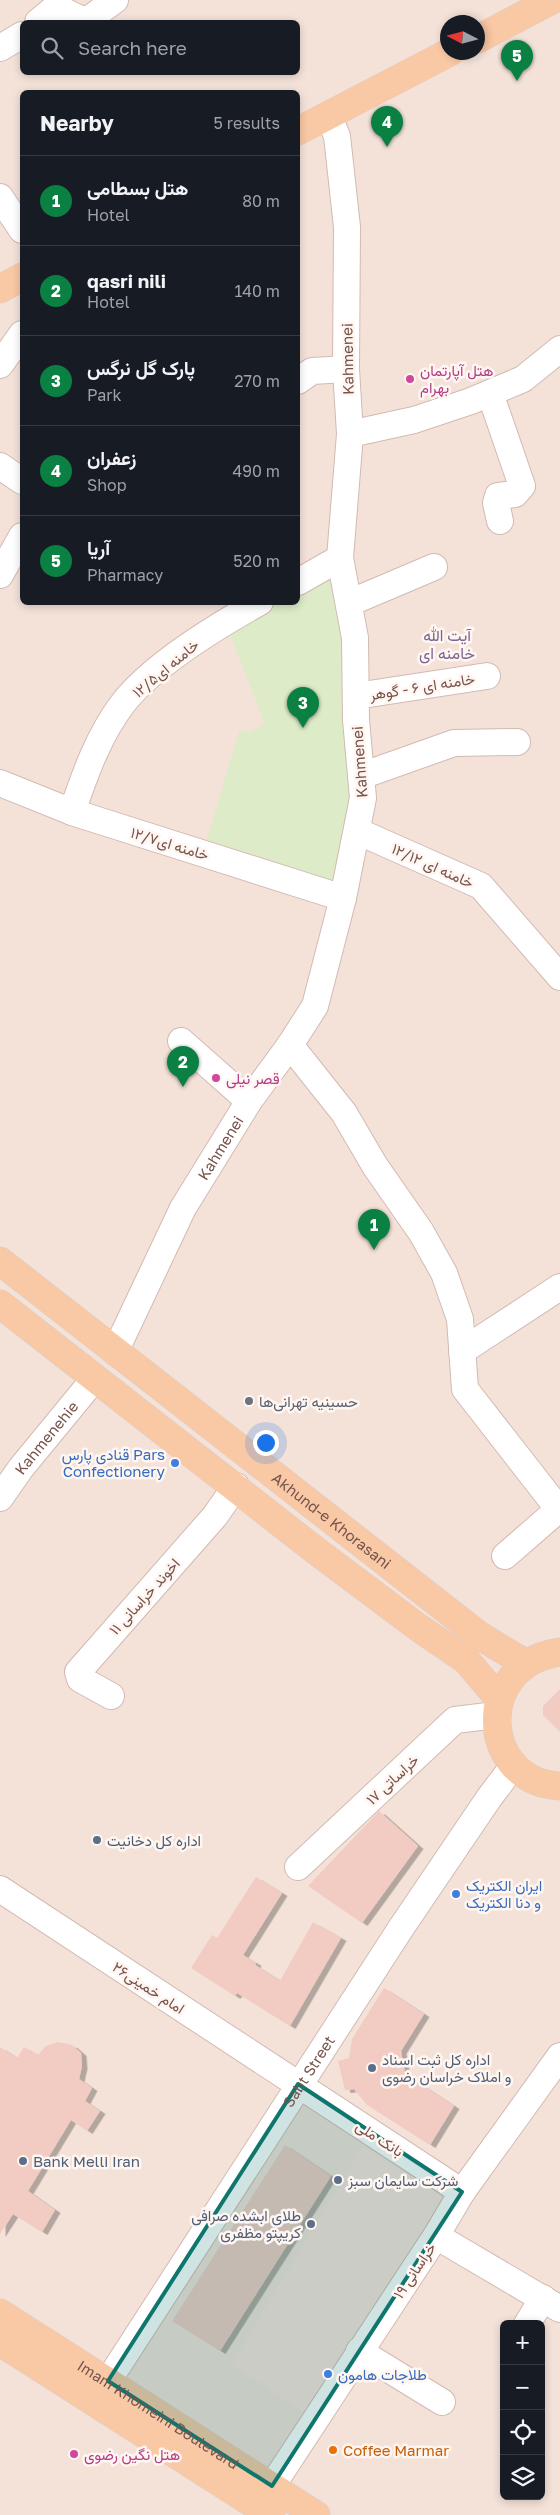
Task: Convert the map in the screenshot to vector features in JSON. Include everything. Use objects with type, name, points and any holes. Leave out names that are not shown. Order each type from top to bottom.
[{"type":"main road","points":[[485,35],[552,0]]},
{"type":"main road","points":[[300,130],[440,57]]},
{"type":"main road","points":[[0,289],[20,278]]},
{"type":"main road","name":"Akhund-e Khorasani","points":[[0,1261],[480,1636],[525,1663]]},
{"type":"main road","points":[[0,1304],[236,1486],[315,1550],[419,1628],[466,1660],[498,1707]]},
{"type":"main road","points":[[560,1652],[544,1654],[525,1663],[509,1679],[498,1707],[497,1733],[504,1750],[514,1765],[530,1778],[550,1785],[560,1786]]},
{"type":"main road","name":"Imam Khomeini Boulevard","points":[[0,2314],[108,2381],[268,2507]]},
{"type":"main road","name":"Imam Khomeini Boulevard","points":[[0,2342],[268,2507],[316,2515]]},
{"type":"street","points":[[40,20],[56,6],[78,18],[88,20],[115,0]]},
{"type":"street","points":[[0,48],[20,36]]},
{"type":"street","name":"Kahmenei","points":[[115,1352],[183,1208],[249,1101],[290,1045],[315,1006],[343,898],[363,798],[356,696],[355,638],[340,558],[350,434],[346,368],[347,227],[337,136],[328,116]]},
{"type":"street","points":[[0,365],[20,337]]},
{"type":"street","points":[[350,434],[414,420],[490,393],[523,379],[560,349]]},
{"type":"street","points":[[300,380],[312,371],[346,368]]},
{"type":"street","points":[[490,393],[522,486],[515,494],[498,496],[496,503],[500,521]]},
{"type":"street","points":[[0,466],[20,480]]},
{"type":"street","points":[[0,576],[20,540]]},
{"type":"street","points":[[300,581],[340,558]]},
{"type":"street","points":[[348,603],[434,567]]},
{"type":"street","name":"خامنه ای۱۲/۵","points":[[72,812],[86,770],[108,726],[125,701],[147,678],[199,639],[255,605]]},
{"type":"street","name":"خامنه ای ۶ - گوهر","points":[[356,696],[487,676]]},
{"type":"street","points":[[361,776],[454,743],[517,742]]},
{"type":"street","name":"خامنه ای۱۲/۷","points":[[0,783],[72,812],[343,898]]},
{"type":"street","name":"خامنه ای ۱۲/۱۲","points":[[356,831],[480,886],[560,977]]},
{"type":"street","points":[[181,1041],[249,1101]]},
{"type":"street","points":[[290,1045],[344,1113],[376,1166],[421,1232],[444,1273],[460,1319],[465,1389],[559,1510],[505,1556]]},
{"type":"street","points":[[462,1351],[560,1286]]},
{"type":"street","name":"Kahmenehie","points":[[0,1498],[21,1468],[95,1378]]},
{"type":"street","name":"اخوند خراسانی ۱۱","points":[[111,1696],[80,1679],[78,1672],[215,1516],[236,1486]]},
{"type":"street","name":"خراساتی ۱۷","points":[[298,1867],[455,1720],[498,1707]]},
{"type":"street","name":"Sabt Street","points":[[108,2381],[298,2084],[434,1879],[514,1765]]},
{"type":"street","name":"امام خمینی۲۶","points":[[0,1889],[298,2084]]},
{"type":"street","name":"خراسانی ۱۹","points":[[268,2507],[359,2351],[436,2236],[462,2192],[560,2056]]},
{"type":"street","name":"بانک ملی","points":[[298,2084],[462,2192]]},
{"type":"street","points":[[436,2236],[552,2303],[532,2320]]},
{"type":"street","points":[[359,2351],[442,2402]]},
{"type":"highlighted area","points":[[298,2084],[462,2192],[272,2486],[108,2381]]},
{"type":"shaded area","points":[[0,0],[560,0],[560,2515],[0,2515]]},
{"type":"shaded area","points":[[363,2147],[451,2203],[309,2416],[232,2364]]},
{"type":"green space","points":[[331,570],[345,641],[353,795],[335,881],[207,840],[239,731],[249,732],[265,724],[228,630],[272,605],[300,605],[300,589]]},
{"type":"building","points":[[560,1689],[560,1732],[543,1715],[543,1706]]},
{"type":"building","points":[[379,1811],[418,1846],[362,1923],[308,1886]]},
{"type":"building","points":[[256,1877],[282,1893],[243,1955],[256,1963],[255,1965],[280,1981],[313,1922],[341,1938],[290,2026],[237,1993],[235,1996],[191,1968],[212,1935],[217,1938]]},
{"type":"building","name":"اداره کل ثبت اسناد و املاک خراسان رضوی","points":[[384,1988],[424,2014],[401,2051],[405,2074],[454,2106],[430,2145],[367,2105],[354,2089],[345,2090],[338,2061],[349,2058],[352,2039]]},
{"type":"building","name":"Bank Melli Iran","points":[[58,2042],[72,2045],[81,2053],[82,2066],[79,2079],[92,2088],[85,2101],[100,2111],[87,2131],[71,2120],[28,2191],[55,2210],[42,2232],[13,2214],[0,2234],[0,2047],[17,2058],[24,2047],[38,2055],[46,2046]]},
{"type":"building","points":[[285,2145],[331,2176],[220,2351],[172,2321]]},
{"type":"place","name":"آریا","points":[[517,81]]},
{"type":"place","name":"زعفران","points":[[387,147]]},
{"type":"place","name":"هتل آپارتمان بهرام","points":[[410,379]]},
{"type":"place","name":"پارک گل نرگس","points":[[303,728]]},
{"type":"place","name":"قصر نیلی","points":[[216,1078]]},
{"type":"place","name":"qasri nili","points":[[183,1087]]},
{"type":"place","name":"هتل بسطامی","points":[[374,1250]]},
{"type":"place","name":"حسینیه تهرانی‌ها","points":[[249,1401]]},
{"type":"place","name":"قنادی پارس Pars Confectionery","points":[[175,1463]]},
{"type":"place","name":"اداره کل دخانیت","points":[[97,1840]]},
{"type":"place","name":"ایران الکتریک و دنا الکتریک","points":[[456,1894]]},
{"type":"place","name":"اداره کل ثبت اسناد و املاک خراسان رضوی","points":[[372,2068]]},
{"type":"place","name":"Bank Melli Iran","points":[[23,2161]]},
{"type":"place","name":"شركت سايمان سبز","points":[[338,2180]]},
{"type":"place","name":"طلای ابشده صرافی کریپتو مظفری","points":[[311,2224]]},
{"type":"place","name":"طلاجات هامون","points":[[328,2374]]},
{"type":"place","name":"Coffee Marmar","points":[[333,2450]]},
{"type":"place","name":"هتل نگین رضوی","points":[[74,2454]]},
{"type":"district","name":"آیت الله خامنه ای","points":[[447,644]]}]
